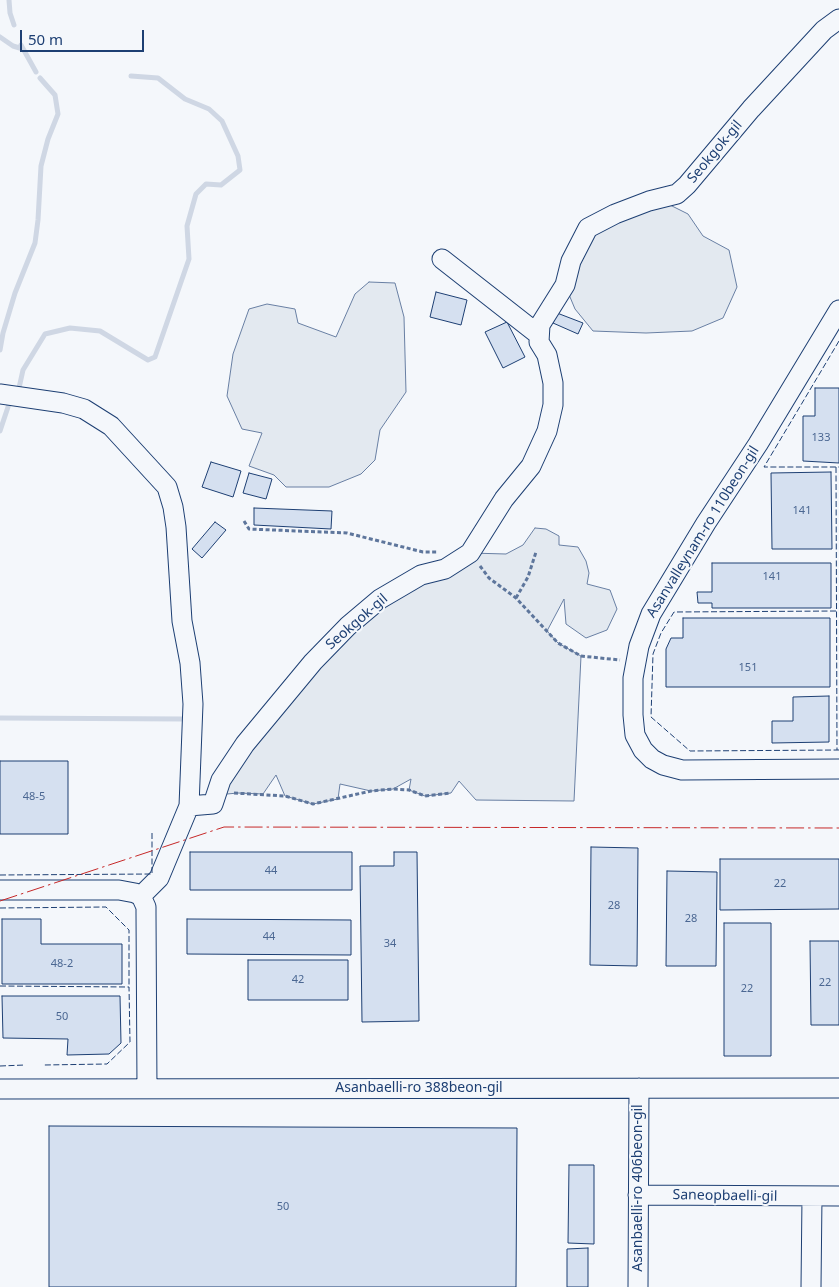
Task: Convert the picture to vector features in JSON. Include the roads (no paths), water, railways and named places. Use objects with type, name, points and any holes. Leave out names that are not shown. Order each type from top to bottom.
[{"type":"street","name":"Seokgok-gil","points":[[189,806],[213,804],[221,780],[245,744],[313,662],[348,626],[380,599],[422,575],[445,568],[470,553],[504,499],[531,466],[547,431],[553,405],[553,383],[547,355],[539,342],[540,324],[565,285],[571,261],[588,228],[614,214],[649,201],[677,194],[687,185],[751,109],[824,30],[839,19]]},
{"type":"street","points":[[442,259],[539,335]]},
{"type":"street","name":"Asanvalleynam-ro 110beon-gil","points":[[839,310],[758,444],[706,523],[651,614],[641,638],[633,678],[635,735],[643,750],[663,764],[682,770],[839,770]]},
{"type":"street","points":[[0,394],[63,403],[84,409],[111,426],[167,487],[176,527],[182,622],[190,663],[193,704],[189,806],[159,878],[140,896]]},
{"type":"street","points":[[0,890],[127,890],[140,896],[146,907],[147,1089]]},
{"type":"street","name":"Asanbaelli-ro 406beon-gil","points":[[638,1088],[638,1287]]},
{"type":"street","name":"Asanbaelli-ro 388beon-gil","points":[[0,1089],[839,1088]]},
{"type":"street","name":"Saneopbaelli-gil","points":[[638,1195],[839,1196]]},
{"type":"street","points":[[812,1197],[812,1287]]},
{"type":"waterway","points":[[9,0],[10,13],[14,25]]},
{"type":"waterway","points":[[0,37],[13,46],[23,49]]},
{"type":"waterway","points":[[21,45],[36,72]]},
{"type":"waterway","points":[[19,388],[23,370],[45,334],[70,328],[100,331],[148,360],[155,357],[189,259],[187,226],[196,194],[206,184],[221,185],[240,170],[238,156],[222,121],[209,109],[185,99],[158,78],[131,76]]},
{"type":"waterway","points":[[0,350],[15,293],[35,243],[41,166],[48,139],[58,114],[55,95],[40,78]]},
{"type":"waterway","points":[[0,431],[9,404]]},
{"type":"waterway","points":[[0,718],[184,719]]}]
